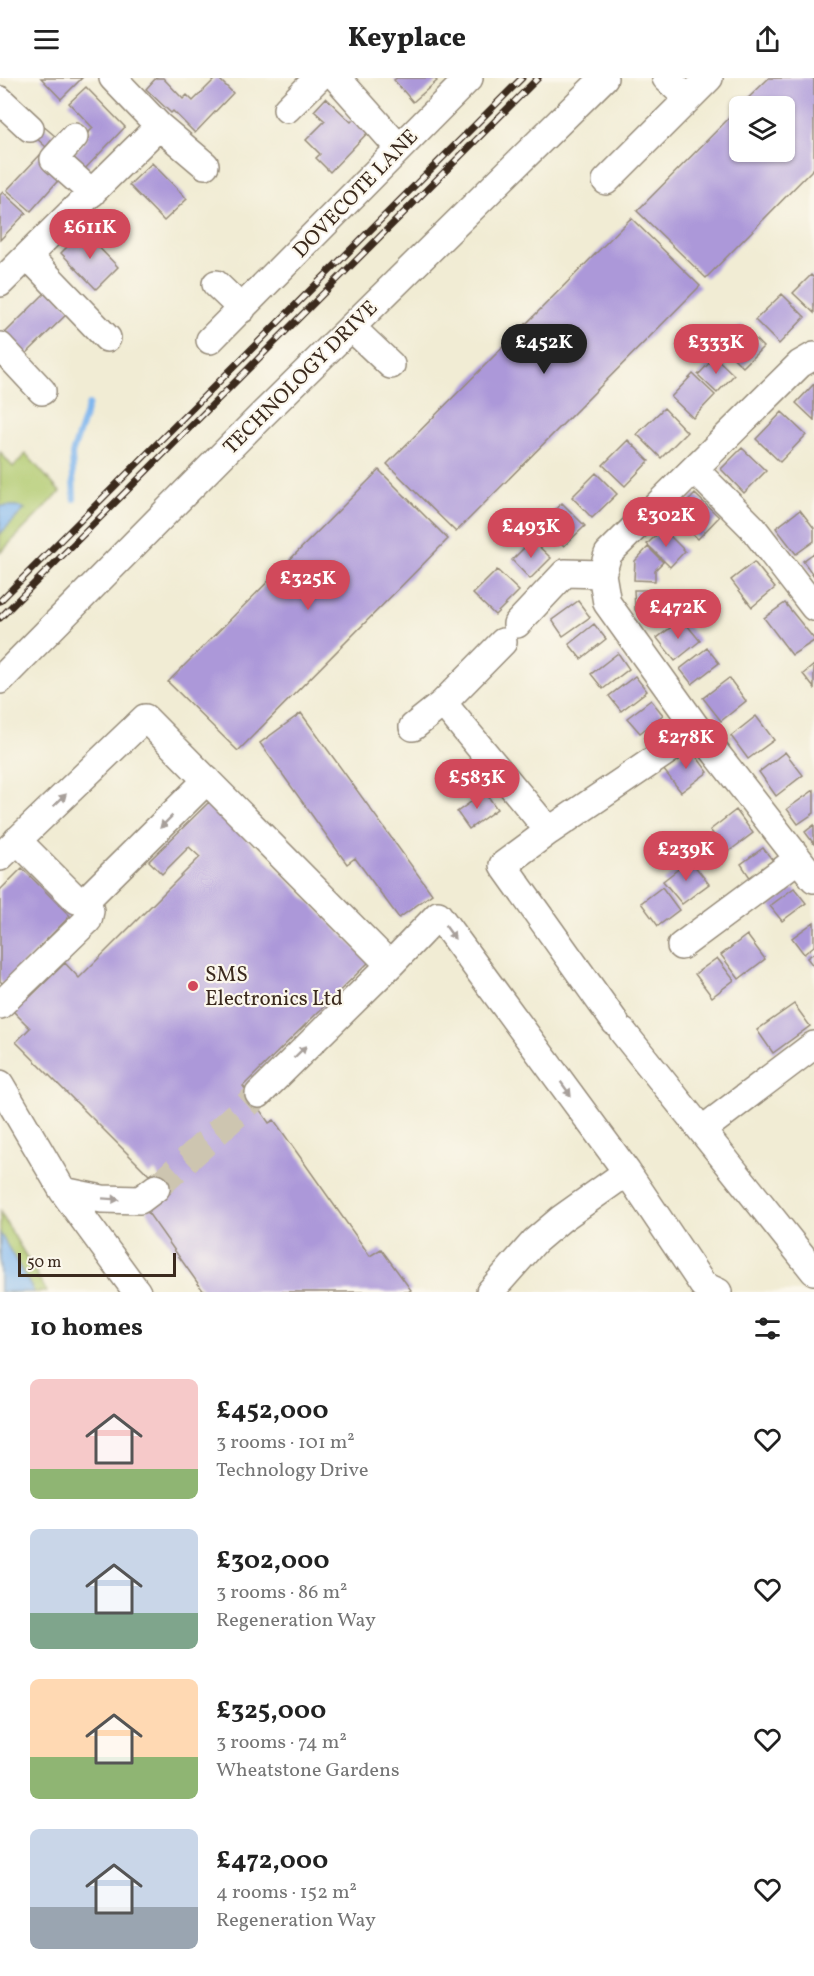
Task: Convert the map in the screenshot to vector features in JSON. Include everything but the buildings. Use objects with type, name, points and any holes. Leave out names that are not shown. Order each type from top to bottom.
[{"type":"street","points":[[113,78],[159,126],[205,165]]},
{"type":"street","points":[[287,109],[318,78]]},
{"type":"street","points":[[337,78],[399,148]]},
{"type":"street","name":"DOVECOTE LANE","points":[[210,340],[469,78]]},
{"type":"street","name":"TECHNOLOGY DRIVE","points":[[0,680],[351,327],[604,78]]},
{"type":"street","points":[[666,78],[688,99]]},
{"type":"street","points":[[606,181],[709,78]]},
{"type":"street","points":[[0,100],[30,128]]},
{"type":"street","points":[[0,283],[159,126]]},
{"type":"street","points":[[74,137],[54,159],[92,193]]},
{"type":"street","points":[[28,256],[107,338]]},
{"type":"street","points":[[216,284],[242,309]]},
{"type":"street","points":[[351,327],[391,365]]},
{"type":"street","points":[[0,346],[42,391]]},
{"type":"street","points":[[681,946],[806,869],[698,730],[607,603],[602,574],[608,554],[800,364],[814,356]]},
{"type":"street","points":[[694,469],[752,527],[814,607]]},
{"type":"street","points":[[413,727],[443,703],[565,573],[602,574]]},
{"type":"street","points":[[443,703],[549,831]]},
{"type":"street","points":[[207,780],[87,899],[77,900],[9,848],[146,718],[390,964]]},
{"type":"street","points":[[698,730],[503,865],[619,1027],[814,1271]]},
{"type":"street","points":[[0,1005],[88,920],[90,911],[87,899]]},
{"type":"street","points":[[259,1094],[438,915],[627,1172],[703,1286],[718,1292]]},
{"type":"street","points":[[702,1130],[814,1045]]},
{"type":"street","points":[[0,1084],[63,1191],[137,1292]]},
{"type":"street","points":[[490,1292],[535,1241],[561,1219],[627,1172]]},
{"type":"street","points":[[63,1191],[102,1199],[140,1200],[156,1188]]},
{"type":"green space","points":[[0,452],[13,467],[26,454],[60,492],[0,553]]},
{"type":"green space","points":[[0,1212],[47,1292],[0,1292]]},
{"type":"water","points":[[0,506],[16,506],[25,509],[0,534]]},
{"type":"water","points":[[0,1233],[34,1292],[0,1292]]},
{"type":"waterway","points":[[74,499],[72,454],[89,404]]},
{"type":"tunnel","points":[[156,1188],[259,1094]]},
{"type":"railway","points":[[0,601],[522,78]]},
{"type":"railway","points":[[0,618],[538,78]]},
{"type":"place","name":"SMS Electronics Ltd","points":[[193,986]]}]
